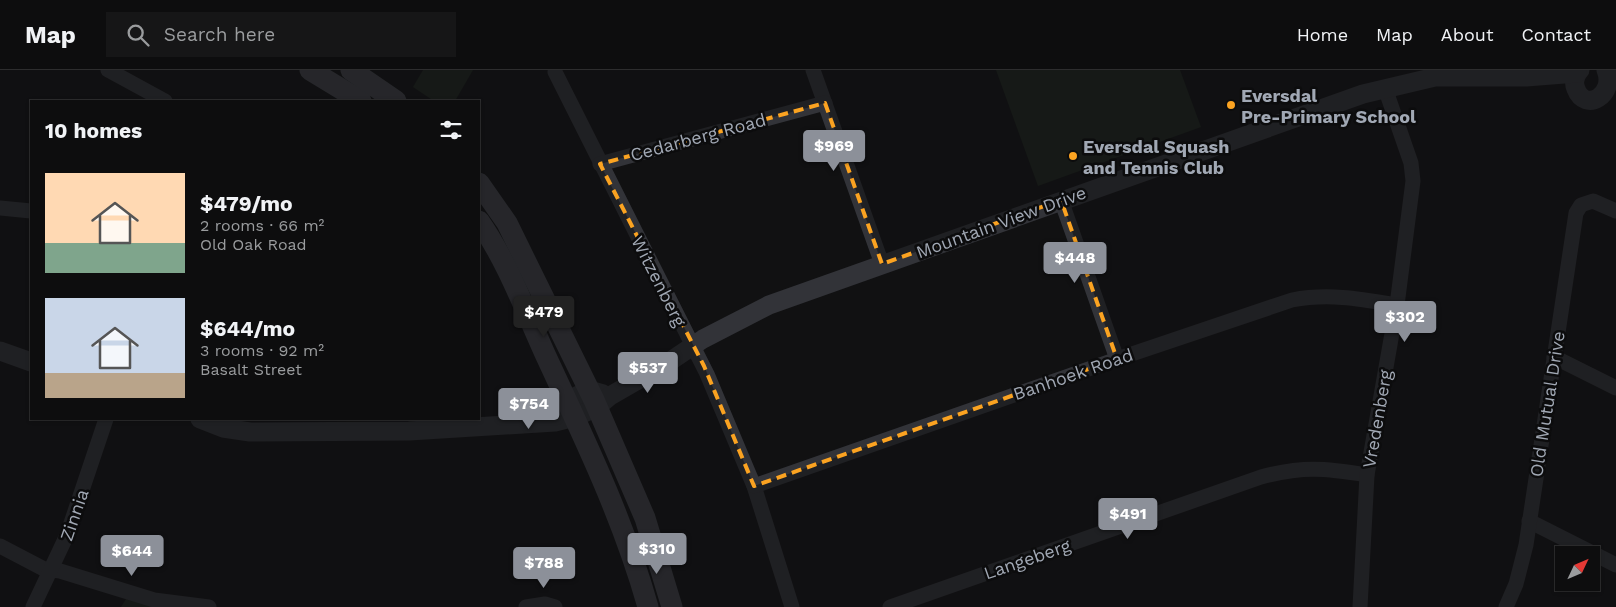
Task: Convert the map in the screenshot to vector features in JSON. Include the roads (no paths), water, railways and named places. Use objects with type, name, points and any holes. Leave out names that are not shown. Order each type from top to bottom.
[{"type":"main road","points":[[310,70],[359,100]]},
{"type":"main road","points":[[351,70],[395,100]]},
{"type":"main road","points":[[480,184],[507,223],[599,398],[645,518],[672,607]]},
{"type":"main road","points":[[480,223],[502,260],[618,513],[648,607]]},
{"type":"street","points":[[108,70],[163,100]]},
{"type":"street","points":[[813,70],[882,264]]},
{"type":"street","name":"Witzenberg","points":[[555,72],[707,374],[754,486],[792,607]]},
{"type":"street","points":[[1578,72],[1575,85],[1580,95]]},
{"type":"street","name":"Mountain View Drive","points":[[204,420],[224,428],[250,432],[407,425],[547,424],[571,408],[599,398],[669,362],[692,347],[769,305],[1061,200],[1385,88],[1435,77],[1526,77],[1578,72]]},
{"type":"street","name":"Mountain View Drive","points":[[1526,77],[1580,95],[1589,100],[1609,83]]},
{"type":"street","name":"Vredenberg","points":[[1360,607],[1367,475],[1396,305],[1413,172],[1385,88]]},
{"type":"street","name":"Cedarberg Road","points":[[600,164],[825,103]]},
{"type":"street","points":[[1061,200],[1116,359]]},
{"type":"street","name":"Old Mutual Drive","points":[[1506,607],[1516,584],[1530,521],[1576,213],[1585,203],[1598,202],[1616,211]]},
{"type":"street","points":[[0,208],[30,211]]},
{"type":"street","name":"Banhoek Road","points":[[754,486],[1116,359],[1292,300],[1316,295],[1341,296],[1396,305]]},
{"type":"street","points":[[0,351],[30,362]]},
{"type":"street","points":[[1554,357],[1616,388]]},
{"type":"street","name":"Mountain View Drive","points":[[480,415],[535,412],[549,408],[571,408]]},
{"type":"street","name":"Zinnia","points":[[33,607],[67,535],[106,420]]},
{"type":"street","name":"Mountain View Drive","points":[[217,420],[261,423],[338,420]]},
{"type":"street","name":"Langeberg","points":[[890,607],[1261,477],[1286,470],[1320,468],[1367,475]]},
{"type":"street","points":[[1530,521],[1616,565]]},
{"type":"street","points":[[0,546],[44,569],[154,600],[209,607]]},
{"type":"street","points":[[526,607],[545,604],[555,607]]},
{"type":"place","name":"Eversdal Pre-Primary School","points":[[1231,105]]},
{"type":"place","name":"Eversdal Squash and Tennis Club","points":[[1073,156]]}]
